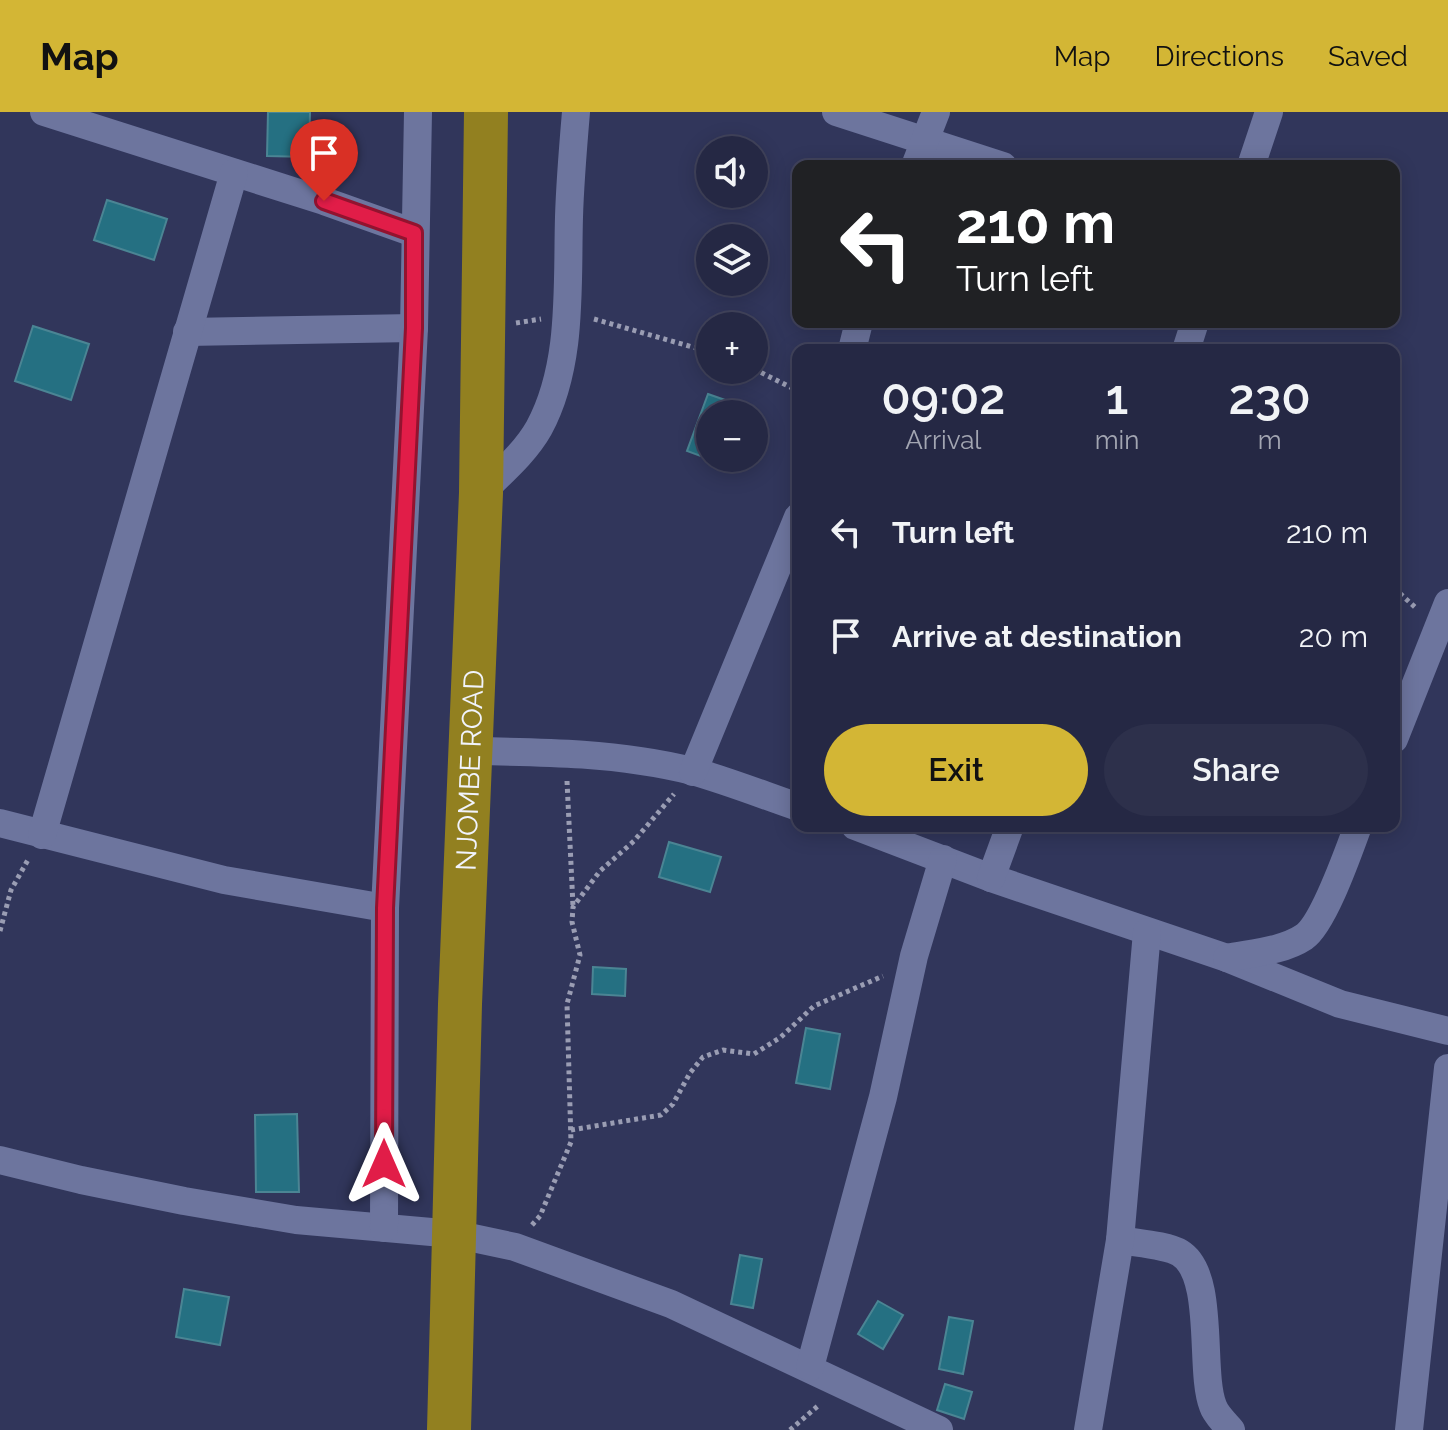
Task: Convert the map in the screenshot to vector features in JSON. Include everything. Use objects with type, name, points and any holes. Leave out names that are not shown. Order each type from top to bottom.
[{"type":"highway","name":"NJOMBE ROAD","points":[[449,1430],[481,493],[486,112]]},
{"type":"street","points":[[44,112],[414,233]]},
{"type":"street","points":[[384,1228],[385,908],[414,328],[418,112]]},
{"type":"street","points":[[481,493],[517,458],[538,430],[553,395],[567,313],[569,213],[576,112]]},
{"type":"street","points":[[836,112],[986,160]]},
{"type":"street","points":[[917,160],[936,112]]},
{"type":"street","points":[[1253,160],[1269,112]]},
{"type":"street","points":[[42,835],[234,173]]},
{"type":"street","points":[[187,332],[414,328]]},
{"type":"street","points":[[693,772],[792,532]]},
{"type":"street","points":[[1400,728],[1440,652],[1448,603]]},
{"type":"street","points":[[472,751],[565,752],[629,759],[693,772],[792,805]]},
{"type":"street","points":[[0,823],[224,880],[385,908]]},
{"type":"street","points":[[871,832],[991,878],[1227,958],[1340,1004],[1448,1031]]},
{"type":"street","points":[[991,878],[1008,832]]},
{"type":"street","points":[[1227,958],[1292,944],[1308,935],[1337,880],[1356,832]]},
{"type":"street","points":[[810,1367],[883,1097],[914,956],[943,859]]},
{"type":"street","points":[[1088,1430],[1120,1240],[1147,932]]},
{"type":"street","points":[[1409,1430],[1448,1068]]},
{"type":"street","points":[[0,1160],[184,1201],[296,1220],[454,1234],[515,1247],[671,1304],[939,1430]]},
{"type":"street","points":[[1120,1240],[1178,1251],[1188,1259],[1203,1306],[1212,1405],[1231,1430]]},
{"type":"path","points":[[484,330],[567,313],[626,326],[696,348]]},
{"type":"path","points":[[768,376],[792,388]]},
{"type":"path","points":[[515,1247],[540,1216],[571,1142],[567,1004],[580,955],[572,922],[565,752]]},
{"type":"path","points":[[573,907],[600,871],[634,841],[693,772]]},
{"type":"path","points":[[0,931],[11,890],[42,835]]},
{"type":"path","points":[[571,1130],[661,1115],[673,1104],[703,1057],[723,1050],[754,1054],[781,1037],[814,1006],[876,979],[914,956]]},
{"type":"path","points":[[790,1430],[842,1385]]},
{"type":"building","points":[[268,112],[310,112],[309,157],[267,156]]},
{"type":"building","points":[[107,200],[167,219],[154,260],[94,240]]},
{"type":"building","points":[[33,326],[89,344],[71,400],[15,381]]},
{"type":"building","points":[[708,394],[725,400],[706,400]]},
{"type":"building","points":[[696,427],[696,454],[687,451]]},
{"type":"building","points":[[669,842],[721,857],[710,892],[659,877]]},
{"type":"building","points":[[593,967],[626,969],[625,996],[592,994]]},
{"type":"building","points":[[806,1028],[840,1034],[830,1089],[796,1083]]},
{"type":"building","points":[[297,1114],[299,1192],[256,1192],[255,1115]]},
{"type":"building","points":[[740,1255],[762,1259],[753,1308],[731,1304]]},
{"type":"building","points":[[184,1289],[229,1297],[220,1345],[176,1337]]},
{"type":"building","points":[[878,1301],[903,1315],[883,1349],[858,1334]]},
{"type":"building","points":[[949,1317],[973,1321],[963,1374],[939,1369]]},
{"type":"building","points":[[945,1384],[972,1392],[964,1419],[937,1410]]},
{"type":"route","points":[[324,201],[414,233],[414,328],[385,908],[384,1164]]}]
